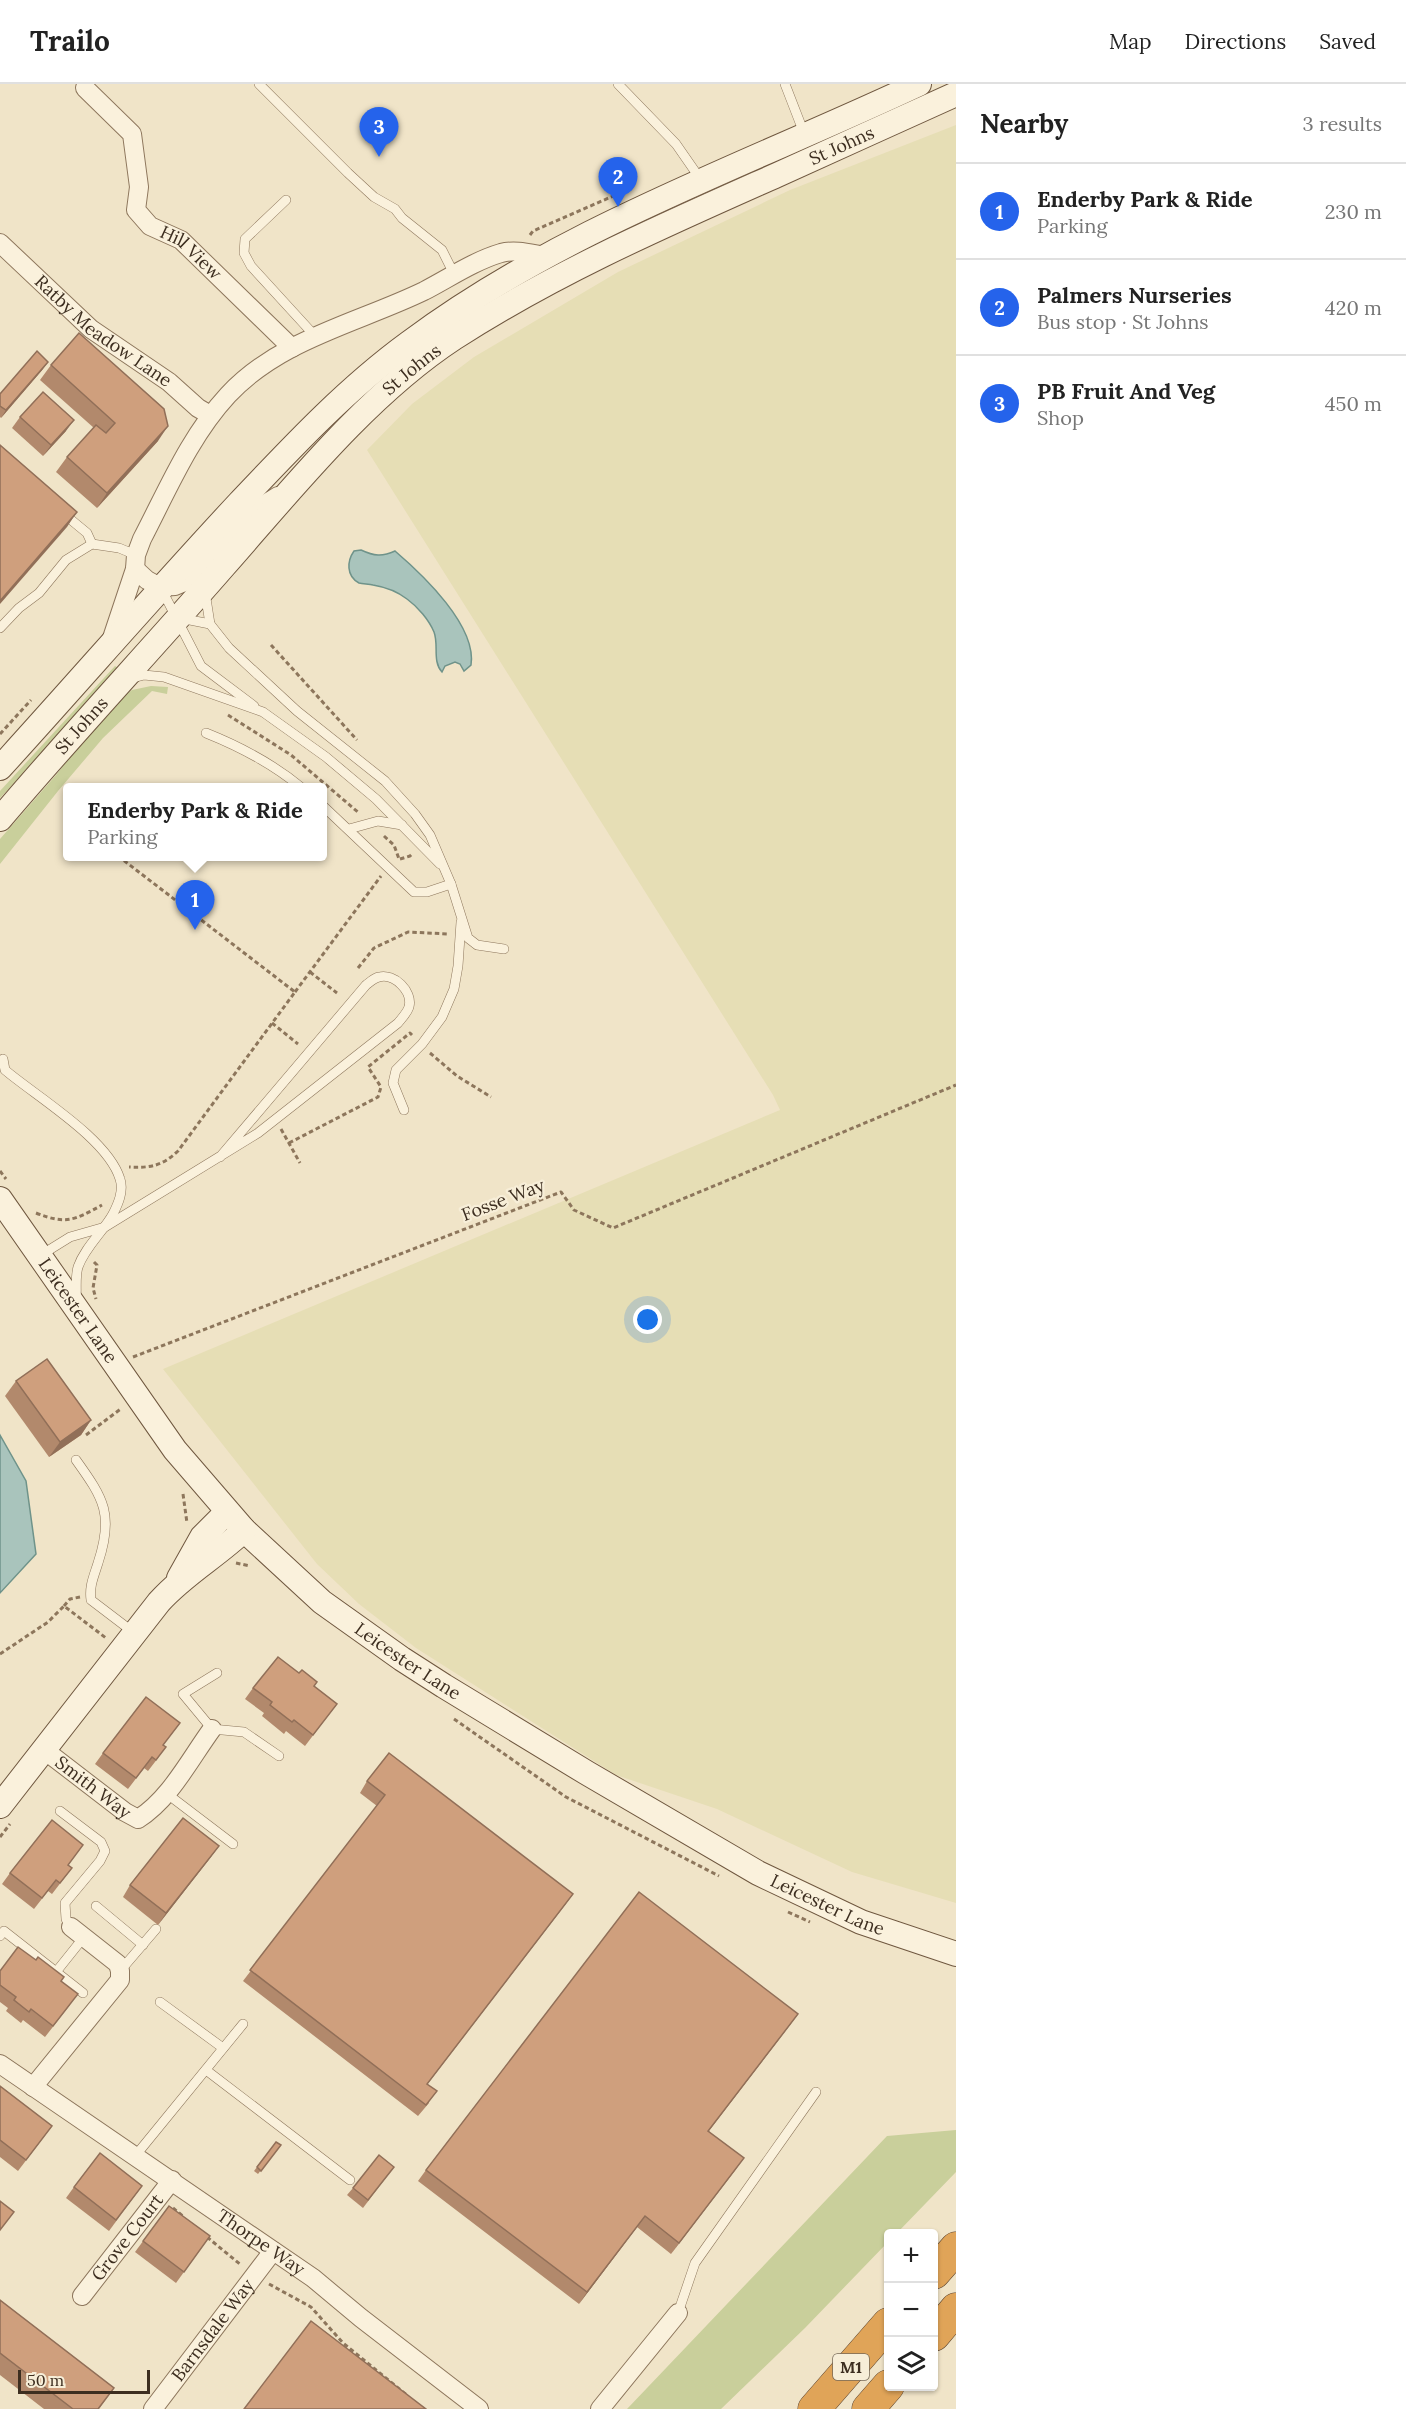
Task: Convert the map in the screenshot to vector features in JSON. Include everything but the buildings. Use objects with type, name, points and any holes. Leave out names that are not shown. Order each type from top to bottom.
[{"type":"highway","points":[[938,2268],[956,2248]]},
{"type":"highway","points":[[938,2329],[956,2309]]},
{"type":"highway","name":"M1","points":[[814,2409],[884,2329]]},
{"type":"highway","name":"M1","points":[[868,2409],[884,2391]]},
{"type":"main road","name":"St Johns","points":[[0,768],[109,649],[160,587],[282,457],[338,403],[408,343],[477,297],[546,256],[625,215],[845,119],[919,84]]},
{"type":"main road","name":"St Johns","points":[[0,819],[291,488],[395,385],[454,338],[607,252],[689,212],[956,94]]},
{"type":"main road","points":[[109,649],[147,627],[178,617]]},
{"type":"main road","name":"Leicester Lane","points":[[3,1190],[41,1255],[175,1450],[244,1530],[322,1602],[392,1653],[586,1773],[700,1840],[797,1893],[861,1922],[956,1954]]},
{"type":"main road","points":[[176,1583],[195,1547],[227,1512]]},
{"type":"main road","points":[[176,1583],[229,1544],[244,1530]]},
{"type":"main road","name":"Smith Way","points":[[0,1806],[176,1583]]},
{"type":"street","name":"Hill View","points":[[84,88],[132,134],[139,188],[136,210],[150,226],[181,240],[292,348]]},
{"type":"street","name":"Ratby Meadow Lane","points":[[0,243],[91,329],[169,382],[198,408],[210,415]]},
{"type":"street","points":[[109,649],[142,539],[194,439],[210,415],[250,374],[315,336],[423,291],[454,274],[502,253],[518,251],[546,256]]},
{"type":"street","points":[[136,562],[147,580],[160,587],[175,586],[192,579],[257,509],[291,488]]},
{"type":"street","name":"Smith Way","points":[[43,1749],[125,1812],[138,1818],[150,1811],[166,1793],[212,1729]]},
{"type":"street","points":[[33,2087],[120,1980],[120,1971],[111,1958],[78,1932]]},
{"type":"street","name":"Thorpe Way","points":[[0,2064],[314,2278],[361,2318],[480,2409]]},
{"type":"street","name":"Grove Court","points":[[82,2296],[171,2180]]},
{"type":"street","name":"Barnsdale Way","points":[[153,2409],[273,2251]]},
{"type":"street","points":[[600,2409],[678,2313]]},
{"type":"lane","points":[[259,84],[348,173],[442,250],[454,274]]},
{"type":"lane","points":[[618,84],[675,144],[701,180]]},
{"type":"lane","points":[[785,84],[805,136]]},
{"type":"lane","points":[[286,200],[246,239],[244,254],[251,266],[315,336]]},
{"type":"lane","points":[[52,504],[87,533],[92,544]]},
{"type":"lane","points":[[0,628],[19,608],[39,593],[66,560],[92,544],[119,548],[136,562]]},
{"type":"lane","points":[[160,587],[178,617],[201,666],[326,757],[376,799],[444,868]]},
{"type":"lane","points":[[205,588],[210,624],[229,648],[297,711],[385,781],[415,814],[430,835],[451,884],[468,938],[477,945],[504,949]]},
{"type":"lane","points":[[178,617],[210,624]]},
{"type":"lane","points":[[123,680],[144,675],[164,677],[263,712]]},
{"type":"lane","points":[[206,733],[240,746],[277,768],[296,783]]},
{"type":"lane","points":[[327,809],[414,892],[427,892],[451,884]]},
{"type":"lane","points":[[349,829],[378,820],[402,825]]},
{"type":"lane","points":[[404,1110],[393,1083],[396,1070],[422,1044],[442,1017],[454,989],[461,920]]},
{"type":"lane","points":[[41,1255],[70,1238],[105,1227],[220,1157],[258,1133],[389,1032],[409,1006],[409,997],[404,988],[389,976],[378,977],[366,985],[220,1157]]},
{"type":"lane","points":[[3,1059],[4,1070],[67,1117],[104,1150],[120,1180],[120,1201],[105,1227],[92,1242],[78,1268],[75,1305]]},
{"type":"lane","points":[[76,1460],[104,1505],[106,1518],[102,1551],[89,1589],[91,1600],[135,1634]]},
{"type":"lane","points":[[217,1673],[183,1694],[212,1729],[244,1732],[279,1756]]},
{"type":"lane","points":[[166,1793],[233,1844]]},
{"type":"lane","points":[[56,1972],[78,1932],[66,1919],[64,1903],[100,1861],[105,1851],[100,1842],[60,1811]]},
{"type":"lane","points":[[96,1906],[143,1945]]},
{"type":"lane","points":[[120,1971],[156,1929]]},
{"type":"lane","points":[[0,1936],[4,1931],[83,1994]]},
{"type":"lane","points":[[160,2002],[224,2048]]},
{"type":"lane","points":[[136,2156],[243,2024]]},
{"type":"lane","points":[[206,2070],[350,2180]]},
{"type":"lane","points":[[678,2313],[695,2263],[816,2092]]},
{"type":"path","points":[[0,734],[37,694]]},
{"type":"path","points":[[221,712],[256,731],[291,755],[324,783]]},
{"type":"path","points":[[327,786],[394,845],[399,859]]},
{"type":"path","points":[[32,1211],[53,1220],[76,1219],[110,1198],[112,1185],[108,1176],[122,1166],[144,1168],[165,1163],[178,1151],[388,866],[392,861],[410,856],[421,844]]},
{"type":"path","points":[[125,861],[295,992]]},
{"type":"path","points":[[310,972],[337,993]]},
{"type":"path","name":"Fosse Way","points":[[115,1364],[561,1192],[574,1210],[613,1228],[956,1086]]},
{"type":"path","points":[[0,1171],[3,1190]]},
{"type":"path","points":[[86,1435],[122,1408]]},
{"type":"path","points":[[0,1654],[48,1622],[64,1606],[109,1640]]},
{"type":"path","points":[[311,2307],[343,2343],[415,2402]]},
{"type":"shaded area","points":[[956,125],[956,1903],[852,1872],[717,1809],[616,1775],[416,1648],[359,1604],[317,1564],[163,1369],[780,1110],[773,1095],[367,450],[412,404],[474,357],[618,272],[790,190]]},
{"type":"green space","points":[[115,666],[121,670],[0,798],[0,791]]},
{"type":"green space","points":[[151,686],[168,687],[167,694],[152,691],[103,738],[63,783],[0,864],[0,839],[56,775],[86,736],[122,697],[132,690]]},
{"type":"green space","points":[[956,2130],[956,2172],[901,2229],[884,2229],[884,2246],[805,2328],[721,2409],[627,2409],[887,2136]]},
{"type":"water","points":[[361,550],[378,555],[395,551],[420,573],[446,602],[466,634],[471,650],[471,665],[464,671],[460,664],[455,662],[445,666],[442,672],[436,658],[434,632],[419,610],[395,592],[387,588],[359,583],[352,576],[349,568],[350,559],[354,551]]},
{"type":"water","points":[[0,1435],[26,1481],[36,1554],[0,1593]]},
{"type":"place","name":"PB Fruit And Veg","points":[[379,157]]},
{"type":"place","name":"Palmers Nurseries","points":[[618,207]]},
{"type":"place","name":"Enderby Park & Ride","points":[[195,930]]}]
